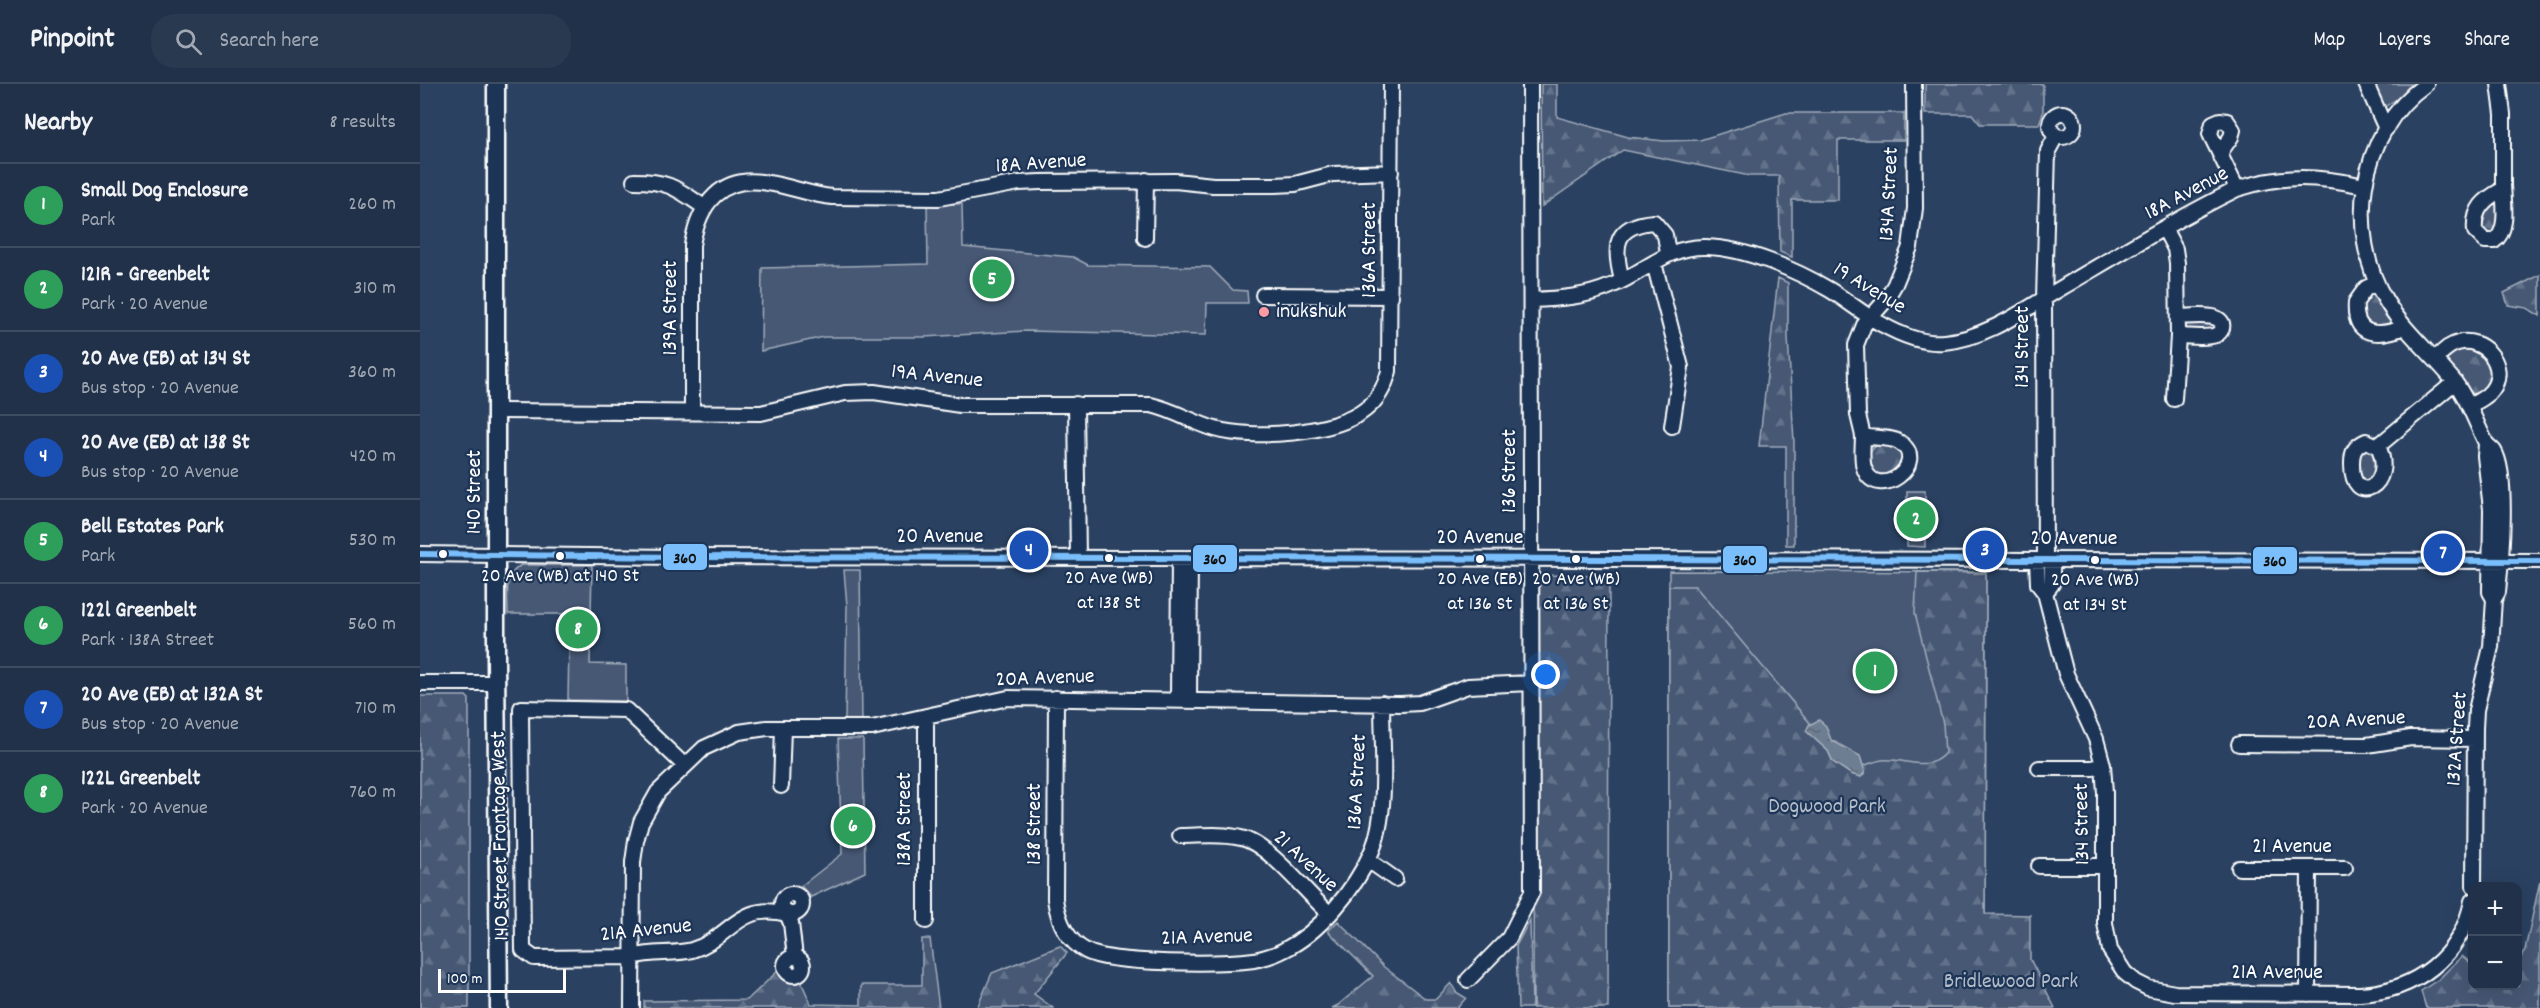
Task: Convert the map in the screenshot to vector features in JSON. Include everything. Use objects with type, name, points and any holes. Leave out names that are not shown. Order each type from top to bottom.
[{"type":"main road","name":"140 Street","points":[[496,84],[496,683],[499,1008]]},
{"type":"street","name":"136A Street","points":[[1366,410],[1381,392],[1389,371],[1391,84]]},
{"type":"street","name":"136 Street","points":[[1468,980],[1509,938],[1532,892],[1530,84]]},
{"type":"street","name":"134A Street","points":[[1863,436],[1858,415],[1856,345],[1870,317],[1885,301],[1895,284],[1910,247],[1915,208],[1914,84]]},
{"type":"street","points":[[2366,84],[2386,129]]},
{"type":"street","name":"132A Street","points":[[2426,84],[2406,101],[2386,129],[2376,149],[2364,186],[2362,227],[2366,253],[2376,283],[2386,301],[2405,327],[2455,382],[2470,406],[2486,444],[2494,452],[2499,467],[2496,561],[2490,592],[2494,599],[2491,647],[2476,710],[2474,882]]},
{"type":"street","points":[[2499,84],[2504,114],[2503,185]]},
{"type":"street","name":"134 Street","points":[[2056,136],[2048,151],[2044,299],[2045,560],[2052,584],[2045,593],[2066,674],[2096,740],[2103,765],[2106,937],[2117,962],[2136,982]]},
{"type":"street","points":[[2220,153],[2237,189]]},
{"type":"street","name":"18A Avenue","points":[[704,207],[721,191],[746,182],[766,182],[816,195],[939,198],[1019,183],[1146,180],[1213,185],[1275,185],[1295,184],[1333,174],[1391,172]]},
{"type":"street","name":"18A Avenue","points":[[2044,299],[2237,189],[2262,181],[2303,177],[2364,186]]},
{"type":"street","points":[[1145,238],[1146,180]]},
{"type":"street","points":[[634,181],[658,181],[671,185],[704,207]]},
{"type":"street","name":"139A Street","points":[[692,412],[692,245],[696,223],[704,207]]},
{"type":"street","points":[[1622,280],[1616,258],[1617,245],[1625,230],[1637,223],[1654,222],[1665,236],[1668,254]]},
{"type":"street","points":[[2165,230],[2175,249],[2178,336],[2174,399]]},
{"type":"street","name":"19 Avenue","points":[[1531,300],[1566,298],[1588,293],[1622,280],[1668,254],[1681,249],[1707,247],[1756,257],[1816,282],[1890,329],[1918,340],[1942,342],[1963,339],[2044,299]]},
{"type":"street","points":[[1654,262],[1681,367],[1672,426]]},
{"type":"street","points":[[2376,283],[2366,288],[2356,302],[2358,321],[2366,331],[2375,334],[2384,334],[2405,327]]},
{"type":"street","points":[[1263,295],[1391,297]]},
{"type":"street","points":[[2178,317],[2214,316],[2222,325],[2221,331],[2216,335],[2178,336]]},
{"type":"street","points":[[2435,359],[2450,346],[2467,341],[2478,344],[2492,355],[2497,364],[2496,384],[2483,398],[2470,406]]},
{"type":"street","points":[[2378,446],[2455,382]]},
{"type":"street","name":"19A Avenue","points":[[497,411],[761,413],[845,393],[874,392],[960,405],[1151,405],[1165,408],[1214,429],[1242,433],[1311,431],[1346,420],[1366,410]]},
{"type":"street","points":[[1076,404],[1077,558]]},
{"type":"street","name":"20 Avenue","points":[[420,554],[1077,558],[2540,561]]},
{"type":"street","points":[[1184,699],[1185,558]]},
{"type":"street","points":[[420,683],[496,683]]},
{"type":"street","name":"20A Avenue","points":[[684,765],[704,748],[728,736],[754,729],[861,729],[999,699],[1420,703],[1468,686],[1530,683]]},
{"type":"street","name":"138 Street","points":[[1056,698],[1055,899],[1058,917],[1075,944]]},
{"type":"street","name":"136A Street","points":[[1330,914],[1368,860],[1376,840],[1381,817],[1382,703]]},
{"type":"street","name":"140 Street Frontage West","points":[[534,958],[525,953],[522,946],[521,708],[626,710],[684,765]]},
{"type":"street","name":"138A Street","points":[[926,716],[926,921]]},
{"type":"street","points":[[781,786],[783,728]]},
{"type":"street","name":"20A Avenue","points":[[2239,744],[2367,745],[2411,738],[2475,739]]},
{"type":"street","points":[[632,1008],[633,862],[638,831],[658,792],[684,765]]},
{"type":"street","points":[[2039,768],[2093,768],[2103,765]]},
{"type":"street","name":"21 Avenue","points":[[1180,836],[1225,836],[1249,841],[1269,854],[1330,914]]},
{"type":"street","name":"136A Street","points":[[1368,860],[1395,879]]},
{"type":"street","points":[[2039,866],[2105,866]]},
{"type":"street","name":"21 Avenue","points":[[2239,868],[2345,868]]},
{"type":"street","points":[[2308,994],[2309,868]]},
{"type":"street","name":"21A Avenue","points":[[534,958],[633,957],[689,951],[713,940],[732,923],[754,913],[776,910],[787,914],[791,923],[795,957]]},
{"type":"street","name":"21A Avenue","points":[[1075,944],[1095,956],[1118,960],[1226,962],[1256,959],[1270,956],[1293,945],[1330,914]]},
{"type":"street","name":"21A Avenue","points":[[2136,982],[2162,992],[2175,993],[2375,993],[2397,988],[2417,979],[2441,961],[2451,949],[2468,916]]},
{"type":"green space","points":[[1541,84],[1557,84],[1557,117],[1628,137],[1664,141],[1700,140],[1786,113],[1904,113],[1904,140],[1838,140],[1838,200],[1792,200],[1792,257],[1780,252],[1779,176],[1750,176],[1623,150],[1542,206]]},
{"type":"green space","points":[[1925,84],[2043,84],[2043,113],[2039,124],[1980,124],[1972,114],[1925,114]]},
{"type":"green space","points":[[2372,84],[2419,84],[2383,108]]},
{"type":"green space","points":[[2500,198],[2499,232],[2482,238],[2482,206]]},
{"type":"green space","points":[[927,204],[962,204],[963,247],[1073,257],[1088,265],[1210,267],[1233,290],[1247,291],[1248,303],[1207,303],[1206,335],[1026,331],[924,337],[824,337],[761,351],[762,268],[928,264]]},
{"type":"green space","points":[[2540,275],[2540,316],[2527,308],[2508,305],[2504,293]]},
{"type":"green space","points":[[1778,278],[1788,283],[1788,337],[1794,442],[1794,545],[1786,545],[1786,446],[1759,446]]},
{"type":"green space","points":[[2371,292],[2385,306],[2393,325],[2374,330],[2362,317],[2361,303]]},
{"type":"green space","points":[[2185,321],[2216,324],[2215,330],[2185,331],[2182,323]]},
{"type":"green space","points":[[2473,346],[2491,364],[2492,382],[2480,395],[2465,388],[2446,364],[2448,352]]},
{"type":"green space","points":[[1881,443],[1897,448],[1904,463],[1888,479],[1872,472],[1870,463],[1871,452]]},
{"type":"green space","points":[[2365,447],[2375,450],[2377,475],[2373,481],[2359,482],[2357,454]]},
{"type":"green space","points":[[1907,491],[1925,491],[1925,547],[1907,546]]},
{"type":"green space","points":[[521,565],[592,565],[590,664],[626,665],[626,701],[568,700],[569,644],[562,614],[508,614],[509,580],[515,569]]},
{"type":"green space","points":[[844,570],[860,570],[862,722],[845,721],[847,606]]},
{"type":"green space","name":"Dogwood Park","points":[[1669,571],[1986,572],[1985,1008],[1669,1008]]},
{"type":"green space","name":"Dogwood Park","points":[[1917,572],[1986,573],[1985,914],[2030,915],[2030,959],[2055,1008],[1669,1008],[1669,586],[1695,586],[1810,723],[1807,731],[1828,751],[1833,762],[1851,774],[1861,777],[1865,772],[1863,766],[1877,761],[1890,760],[1923,764],[1931,763],[1945,753],[1943,724],[1915,613]]},
{"type":"green space","points":[[1534,575],[1609,576],[1608,1008],[1533,1008]]},
{"type":"green space","points":[[420,696],[466,696],[469,699],[469,1008],[420,1008]]},
{"type":"green space","points":[[838,739],[863,739],[865,872],[811,897],[801,886],[842,854]]},
{"type":"green space","points":[[2540,881],[2540,1008],[2426,1008],[2421,991],[2439,979],[2462,956],[2468,961],[2468,990],[2522,990],[2522,955]]},
{"type":"green space","points":[[1530,920],[1532,1008],[1518,1008],[1516,946]]},
{"type":"green space","points":[[1338,921],[1384,967],[1426,999],[1436,999],[1451,983],[1456,992],[1466,998],[1457,1008],[1332,1008],[1373,976],[1328,931]]},
{"type":"green space","points":[[922,939],[930,939],[939,1008],[644,1008],[644,1001],[747,1000],[779,970],[788,977],[799,977],[811,1004],[861,1005],[861,985],[922,985]]},
{"type":"green space","points":[[1060,946],[1067,953],[1034,994],[1053,1008],[977,1008],[992,973]]},
{"type":"water","points":[[1819,720],[1826,726],[1831,740],[1860,756],[1865,772],[1861,777],[1851,774],[1833,762],[1828,751],[1806,731],[1809,725]]},
{"type":"transit line","name":"360","points":[[420,554],[676,557],[2540,561]]},
{"type":"place","name":"Bell Estates Park","points":[[992,279]]},
{"type":"place","name":"inukshuk","points":[[1264,312]]},
{"type":"place","name":"121R - Greenbelt","points":[[1916,519]]},
{"type":"place","name":"20 Ave (EB) at 138 St","points":[[1029,550]]},
{"type":"place","name":"20 Ave (EB) at 134 St","points":[[1985,550]]},
{"type":"place","name":"20 Ave (EB) at 132A St","points":[[2443,553]]},
{"type":"place","name":"20 Ave (WB) at 140 St","points":[[560,556]]},
{"type":"place","name":"20 Ave (WB) at 138 St","points":[[1109,558]]},
{"type":"place","name":"20 Ave (EB) at 136 St","points":[[1480,559]]},
{"type":"place","name":"20 Ave (WB) at 136 St","points":[[1576,559]]},
{"type":"place","name":"20 Ave (WB) at 134 St","points":[[2095,560]]},
{"type":"place","name":"122L Greenbelt","points":[[578,629]]},
{"type":"place","name":"Small Dog Enclosure","points":[[1875,671]]},
{"type":"place","name":"122l Greenbelt","points":[[853,826]]},
{"type":"park label","name":"Bridlewood Park","points":[[2011,982]]}]
